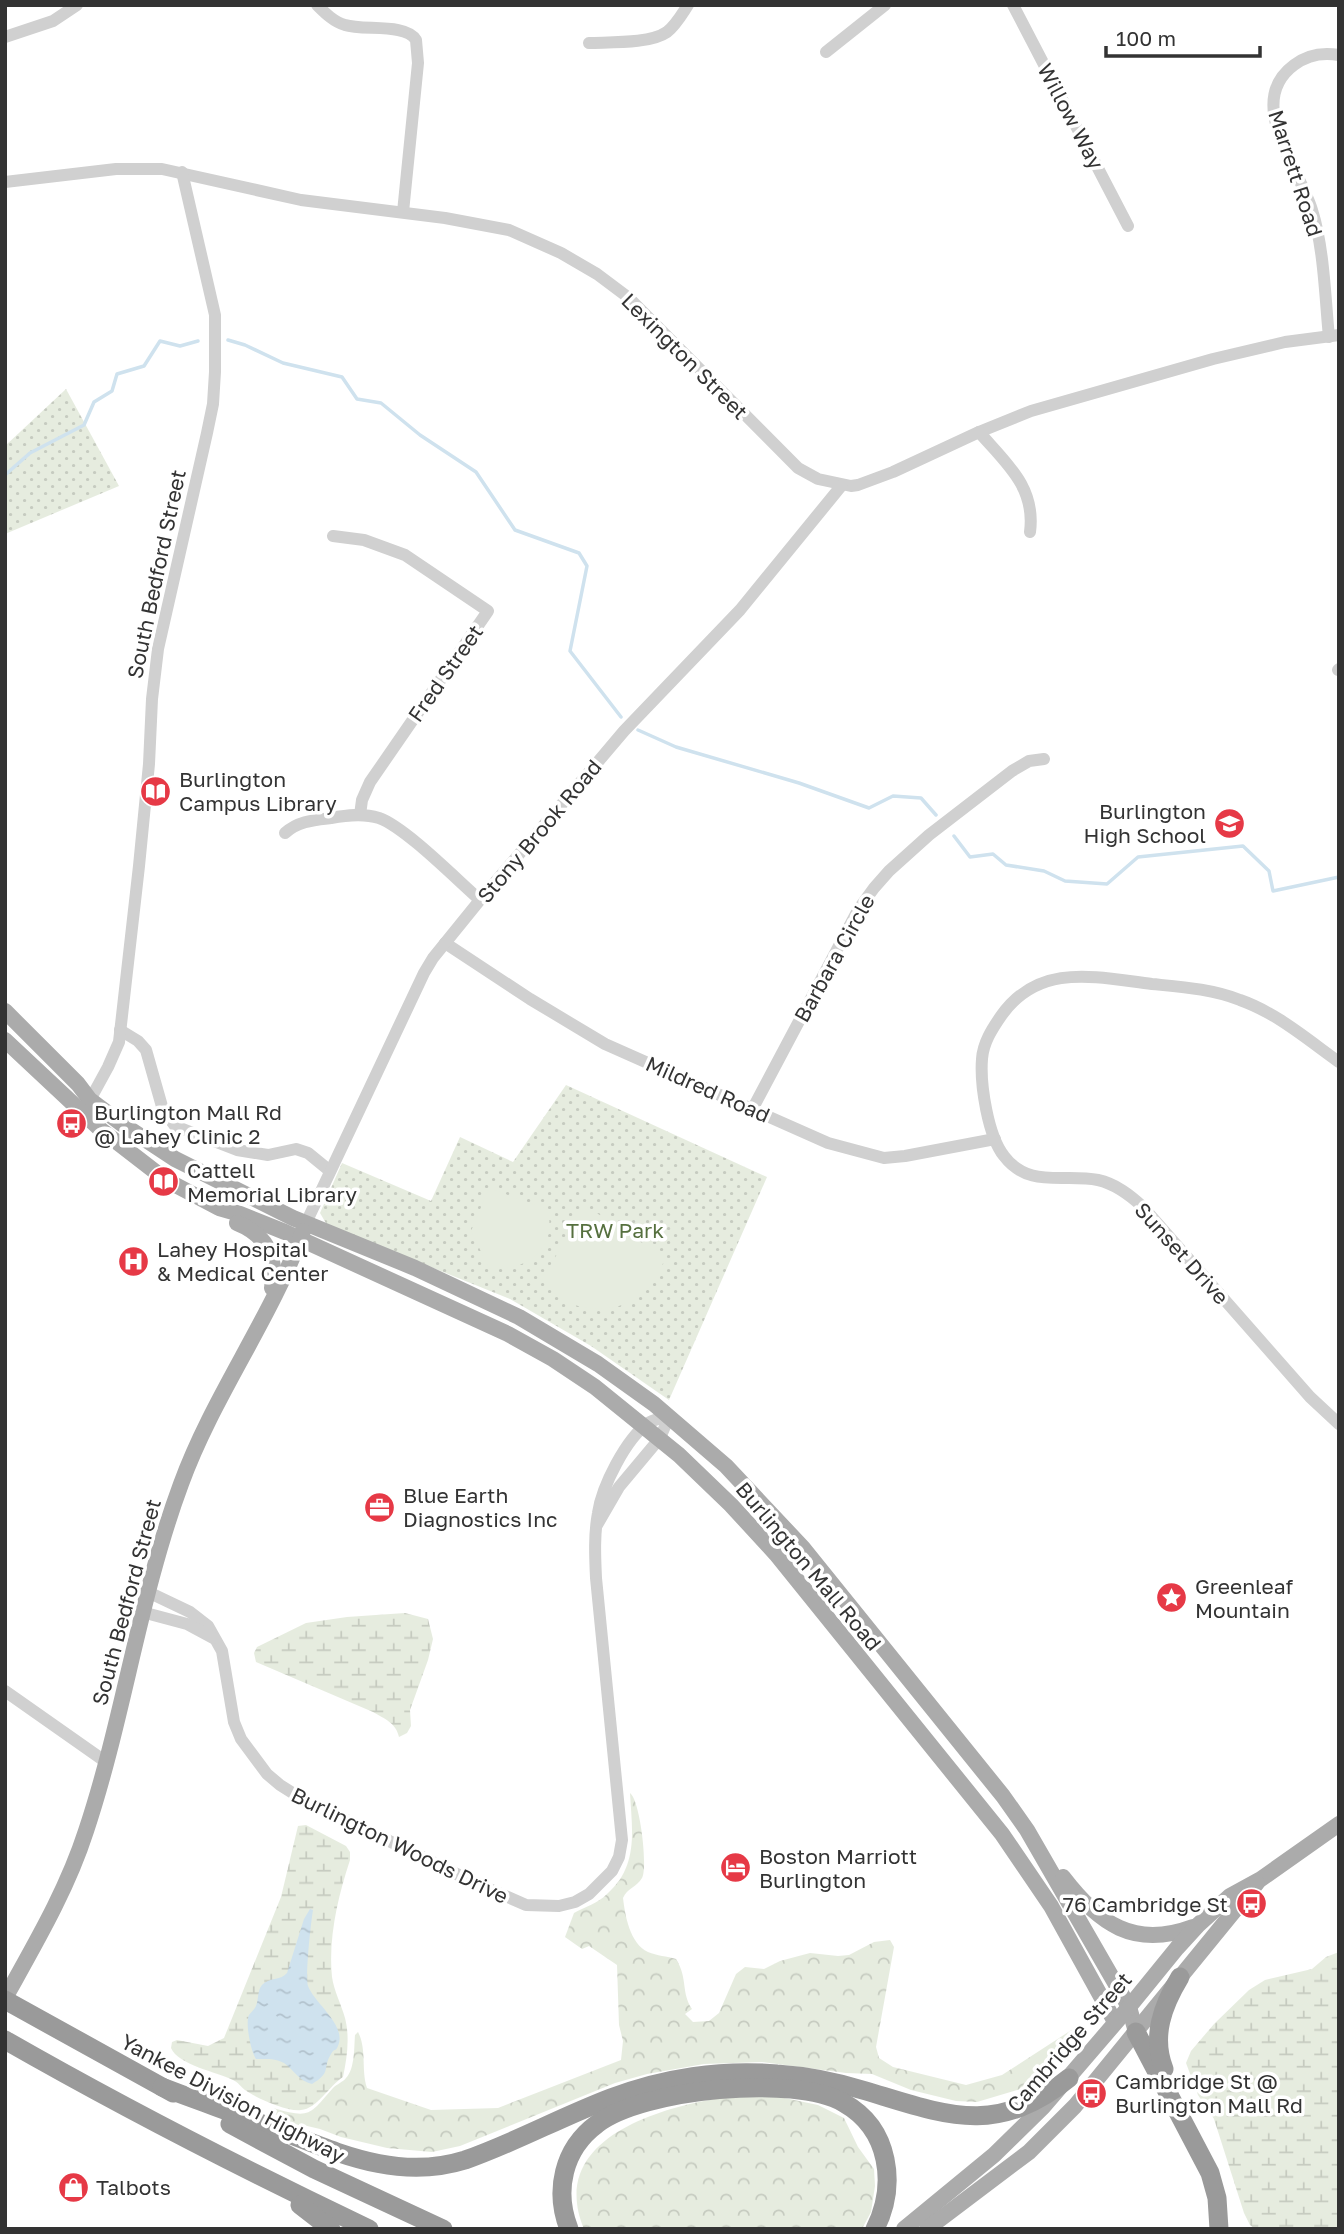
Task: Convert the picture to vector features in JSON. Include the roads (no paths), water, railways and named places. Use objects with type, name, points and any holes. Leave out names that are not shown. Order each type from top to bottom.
[{"type":"highway","points":[[1180,1977],[1165,2005],[1158,2048],[1189,2132]]},
{"type":"highway","name":"Yankee Division Highway","points":[[5,1999],[314,2169],[443,2229]]},
{"type":"highway","points":[[1136,2032],[1214,2183],[1219,2229]]},
{"type":"highway","points":[[11,2044],[265,2179],[369,2229]]},
{"type":"highway","points":[[162,2087],[367,2163],[417,2168],[464,2160],[622,2094],[657,2083],[696,2076],[754,2073],[796,2076],[848,2086],[926,2109],[973,2116],[1024,2107],[1048,2095],[1069,2078]]},
{"type":"highway","points":[[569,2229],[561,2201],[563,2174],[577,2144],[597,2123],[612,2114],[663,2098],[701,2091],[752,2087],[826,2096],[843,2102],[866,2121],[881,2145],[887,2168],[888,2189],[875,2229]]},
{"type":"highway","points":[[265,2179],[331,2229]]},
{"type":"main road","name":"Burlington Mall Road","points":[[5,1011],[78,1084],[85,1106],[121,1124],[176,1159],[303,1231],[553,1359],[595,1387],[660,1438],[761,1537],[1002,1834],[1051,1906],[1115,2022]]},
{"type":"main road","name":"Burlington Mall Road","points":[[5,1040],[85,1106],[126,1151],[166,1180],[219,1208],[303,1231],[415,1268],[519,1317],[598,1364],[669,1417],[748,1487],[829,1577],[991,1779],[1027,1830],[1085,1903],[1115,1927],[1131,1933],[1153,1937],[1174,1934],[1198,1925]]},
{"type":"main road","points":[[219,1208],[237,1223],[250,1228],[269,1248],[273,1267],[270,1300]]},
{"type":"main road","name":"South Bedford Street","points":[[5,1999],[67,1881],[86,1833],[142,1612],[181,1483],[199,1441],[303,1231]]},
{"type":"main road","name":"Cambridge Street","points":[[904,2229],[994,2155],[1037,2113],[1198,1925],[1230,1896],[1339,1824]]},
{"type":"main road","name":"Burlington Mall Road","points":[[1027,1830],[1129,2007],[1136,2032]]},
{"type":"main road","name":"Cambridge Street","points":[[928,2229],[1029,2152],[1090,2089],[1261,1878]]},
{"type":"main road","points":[[1115,2022],[1136,2032]]},
{"type":"street","points":[[5,37],[53,21],[77,5]]},
{"type":"street","points":[[317,5],[345,25],[408,31],[416,40],[418,63],[403,212]]},
{"type":"street","points":[[589,43],[621,42],[659,36],[671,28],[688,5]]},
{"type":"street","points":[[826,52],[885,5]]},
{"type":"street","name":"Willow Way","points":[[1013,5],[1128,226]]},
{"type":"street","name":"Marrett Road","points":[[1334,336],[1312,210],[1282,141],[1272,108],[1273,93],[1278,80],[1287,70],[1313,55],[1339,55]]},
{"type":"street","name":"Lexington Street","points":[[5,182],[133,168],[182,172],[282,197],[403,212],[509,230],[561,253],[597,274],[629,298],[791,462],[806,474],[842,485],[851,486],[873,481],[1031,411],[1213,359],[1284,342],[1334,336]]},
{"type":"street","name":"South Bedford Street","points":[[85,1106],[119,1042],[139,866],[158,649],[209,424],[215,372],[215,315],[182,172]]},
{"type":"street","points":[[979,432],[1015,474],[1026,494],[1032,514],[1030,532]]},
{"type":"street","name":"Stony Brook Road","points":[[303,1231],[424,973],[445,943],[624,731],[740,610],[842,485]]},
{"type":"street","name":"Fred Street","points":[[333,536],[364,540],[405,555],[488,611],[370,782],[362,800],[360,815]]},
{"type":"street","name":"Barbara Circle","points":[[753,1108],[858,910],[874,888],[920,843],[1005,776],[1029,761],[1044,759]]},
{"type":"street","points":[[285,833],[308,821],[360,815],[382,819],[394,826],[480,900]]},
{"type":"street","name":"Mildred Road","points":[[445,943],[605,1044],[828,1143],[884,1158],[995,1139]]},
{"type":"street","name":"Sunset Drive","points":[[1339,1062],[1275,1017],[1228,995],[1094,977],[1056,979],[1036,985],[1020,994],[998,1021],[984,1048],[983,1079],[995,1139],[1010,1163],[1028,1175],[1047,1180],[1097,1180],[1114,1185],[1136,1201],[1310,1397],[1339,1424]]},
{"type":"street","points":[[120,1030],[138,1041],[146,1050],[163,1110],[175,1126],[237,1150],[268,1155],[296,1149],[308,1153],[330,1171]]},
{"type":"street","points":[[645,1426],[660,1418],[669,1417]]},
{"type":"street","name":"Burlington Woods Drive","points":[[597,1525],[619,1487],[660,1438],[669,1417]]},
{"type":"street","name":"Burlington Woods Drive","points":[[148,1592],[197,1616],[208,1626],[218,1643],[224,1662],[238,1732],[256,1761],[280,1785],[387,1842],[496,1894],[526,1905],[567,1904],[589,1894],[607,1877],[619,1857],[622,1840],[596,1578],[597,1525],[600,1502],[609,1479],[645,1426]]},
{"type":"street","points":[[142,1612],[187,1624],[218,1643]]},
{"type":"street","points":[[5,1690],[106,1762]]},
{"type":"water","points":[[310,1909],[313,1910],[308,1986],[334,2023],[340,2038],[337,2048],[328,2059],[324,2073],[312,2084],[281,2061],[256,2059],[248,2024],[262,1985],[287,1973],[304,1919]]},
{"type":"waterway","points":[[228,340],[283,363],[342,377],[357,399],[381,403],[420,435],[476,472],[515,530],[579,553],[587,566],[570,651],[621,717]]},
{"type":"waterway","points":[[5,475],[30,453],[84,425],[94,402],[112,391],[117,374],[144,366],[160,341],[180,346],[198,341]]},
{"type":"waterway","points":[[638,730],[676,747],[799,783],[869,808],[893,796],[921,798],[936,815]]},
{"type":"waterway","points":[[954,836],[970,857],[993,854],[1006,865],[1044,871],[1065,881],[1107,884],[1138,857],[1243,846],[1269,871],[1273,891],[1339,877]]},
{"type":"place","name":"Burlington Campus Library","points":[[156,791]]},
{"type":"place","name":"Burlington High School","points":[[1229,823]]},
{"type":"place","name":"Burlington Mall Rd @ Lahey Clinic 2","points":[[71,1124]]},
{"type":"place","name":"Cattell Memorial Library","points":[[164,1182]]},
{"type":"place","name":"Lahey Hospital & Medical Center","points":[[134,1261]]},
{"type":"place","name":"Blue Earth Diagnostics Inc","points":[[380,1507]]},
{"type":"place","name":"Greenleaf Mountain","points":[[1172,1598]]},
{"type":"place","name":"Boston Marriott Burlington","points":[[736,1868]]},
{"type":"place","name":"76 Cambridge St","points":[[1251,1904]]},
{"type":"place","name":"Cambridge St @ Burlington Mall Rd","points":[[1092,2093]]},
{"type":"place","name":"Talbots","points":[[73,2187]]},
{"type":"park label","name":"TRW Park","points":[[615,1230]]}]
